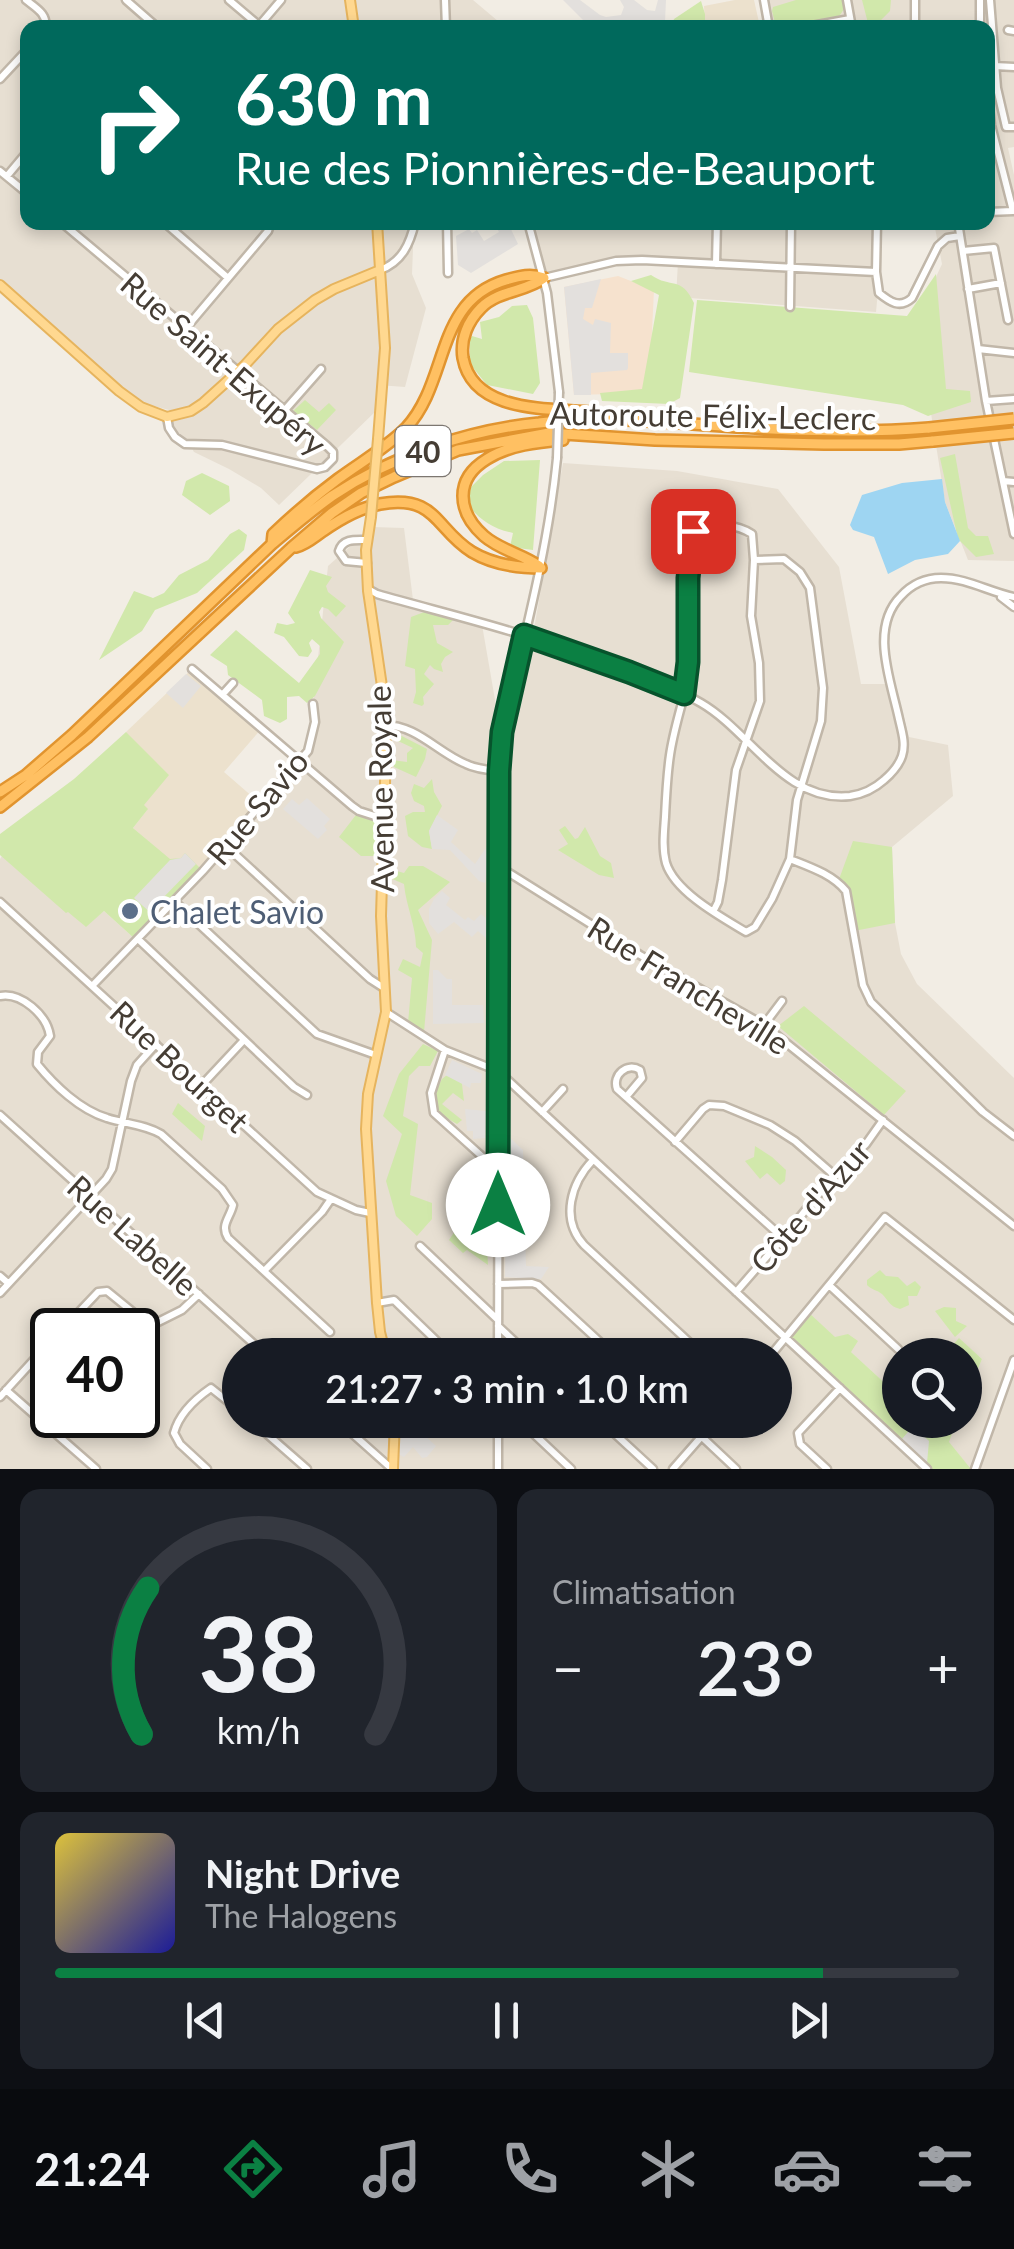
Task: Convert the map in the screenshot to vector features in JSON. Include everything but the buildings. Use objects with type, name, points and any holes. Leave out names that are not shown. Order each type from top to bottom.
[{"type":"highway","points":[[272,544],[273,534],[303,506],[390,443],[417,415],[441,362],[451,326],[469,302],[502,281],[534,274],[544,278]]},
{"type":"highway","points":[[544,278],[483,305],[470,321],[463,339],[466,370],[476,385],[496,398],[519,406],[591,412],[597,420]]},
{"type":"highway","name":"Autoroute Félix-Leclerc","points":[[0,792],[72,736],[272,544],[342,490],[418,452],[459,438],[539,422],[597,420],[896,431],[1014,420]]},
{"type":"highway","name":"Autoroute Félix-Leclerc","points":[[0,808],[88,738],[332,514],[394,477],[458,450],[549,434],[899,444],[1014,433]]},
{"type":"highway","points":[[541,568],[498,546],[475,526],[462,498],[466,482],[487,459],[508,450],[540,442],[598,437]]},
{"type":"highway","points":[[291,548],[303,545],[364,508],[415,503],[426,508],[472,551],[505,564],[541,568]]},
{"type":"main road","name":"Avenue Royale","points":[[378,230],[384,348],[367,562],[383,693],[381,916],[386,1012],[368,1094],[366,1129],[377,1303],[383,1338]]},
{"type":"main road","points":[[0,284],[119,392],[142,408],[168,417],[192,411],[244,366],[278,328],[315,300],[380,270]]},
{"type":"main road","points":[[392,1469],[394,1438]]},
{"type":"street","points":[[26,0],[46,20]]},
{"type":"street","points":[[126,0],[149,20]]},
{"type":"street","points":[[229,0],[251,20]]},
{"type":"street","points":[[265,20],[281,0]]},
{"type":"street","points":[[1,77],[20,58]]},
{"type":"street","points":[[1010,127],[996,88],[995,66],[1014,66]]},
{"type":"street","points":[[995,146],[1013,211]]},
{"type":"street","points":[[995,166],[1001,166]]},
{"type":"street","name":"Rue Saint-Exupéry","points":[[70,230],[332,452],[331,463],[316,470],[222,445],[185,444],[169,428],[168,417]]},
{"type":"street","points":[[173,230],[228,278]]},
{"type":"street","points":[[186,328],[268,230]]},
{"type":"street","points":[[380,270],[396,262],[413,230]]},
{"type":"street","points":[[447,230],[448,273]]},
{"type":"street","points":[[498,1338],[499,771],[502,732],[551,512],[559,392],[544,278],[531,230]]},
{"type":"street","points":[[716,264],[717,230]]},
{"type":"street","points":[[790,308],[791,230]]},
{"type":"street","points":[[877,230],[879,293],[897,304],[912,298],[938,246],[947,238],[960,236]]},
{"type":"street","points":[[959,230],[986,401],[1014,534]]},
{"type":"street","points":[[963,251],[994,248],[1008,320]]},
{"type":"street","points":[[544,278],[616,261],[877,276]]},
{"type":"street","points":[[968,289],[1001,283]]},
{"type":"street","points":[[978,349],[1014,354]]},
{"type":"street","points":[[284,410],[321,369]]},
{"type":"street","points":[[986,401],[1014,399]]},
{"type":"street","points":[[1002,481],[1014,482]]},
{"type":"street","points":[[714,910],[722,880],[736,770],[757,713],[761,688],[751,616],[752,534],[743,528],[696,526],[688,578],[688,662],[670,755],[665,859],[678,884],[695,899],[746,932],[755,927],[772,900],[790,859],[796,800],[821,721],[824,688],[810,588],[800,572],[784,559],[754,560]]},
{"type":"street","points":[[367,540],[346,542],[339,550],[349,562],[367,562]]},
{"type":"street","points":[[368,589],[524,635],[684,694],[713,710],[781,772],[820,794],[837,797],[868,792],[902,760],[905,744],[884,649],[886,626],[897,600],[922,580],[938,578],[957,578],[1014,598]]},
{"type":"street","points":[[996,594],[1014,607]]},
{"type":"street","points":[[192,669],[359,812],[384,819]]},
{"type":"street","points":[[223,694],[233,683]]},
{"type":"street","name":"Rue Savio","points":[[92,985],[226,846],[308,751],[315,722],[313,704]]},
{"type":"street","points":[[384,725],[400,726],[466,764],[499,771]]},
{"type":"street","points":[[226,846],[384,988]]},
{"type":"street","points":[[790,859],[827,875],[846,891],[863,986],[872,1002],[982,1112],[1014,1136]]},
{"type":"street","name":"Rue Francheville","points":[[498,866],[764,1025],[1014,1226]]},
{"type":"street","points":[[174,901],[317,1034],[376,1055]]},
{"type":"street","name":"Rue Bourget","points":[[0,902],[316,1192],[370,1213]]},
{"type":"street","points":[[138,938],[306,1095]]},
{"type":"street","points":[[0,996],[20,998],[48,1025],[50,1036],[36,1057],[37,1064],[82,1105],[106,1118],[161,1134],[222,1189],[232,1205],[224,1232],[330,1332]]},
{"type":"street","points":[[764,1025],[782,1001]]},
{"type":"street","points":[[386,1012],[445,1050],[498,1071],[785,1338],[885,1216],[1014,1320]]},
{"type":"street","points":[[201,1086],[244,1040]]},
{"type":"street","points":[[0,1293],[112,1169],[137,1065],[156,1044]]},
{"type":"street","points":[[445,1050],[431,1093],[434,1113],[498,1170]]},
{"type":"street","points":[[626,1097],[642,1078],[640,1070],[633,1066],[617,1076],[617,1089],[784,1238]]},
{"type":"street","points":[[542,1112],[563,1089]]},
{"type":"street","points":[[675,1142],[709,1105],[724,1106],[784,1133],[834,1175]]},
{"type":"street","name":"Rue Labelle","points":[[0,1115],[247,1338]]},
{"type":"street","name":"Côte d'Azur","points":[[736,1292],[883,1120]]},
{"type":"street","points":[[593,1160],[572,1191],[572,1224],[577,1237],[686,1338]]},
{"type":"street","points":[[264,1271],[331,1199]]},
{"type":"street","points":[[420,1246],[513,1338]]},
{"type":"street","points":[[0,1276],[8,1283]]},
{"type":"street","points":[[498,1284],[538,1285],[596,1338]]},
{"type":"street","points":[[828,1285],[886,1338]]},
{"type":"street","points":[[83,1308],[103,1290],[128,1308]]},
{"type":"street","points":[[160,1321],[182,1310],[199,1294]]},
{"type":"street","points":[[377,1303],[394,1300],[433,1338]]},
{"type":"street","points":[[792,1344],[927,1469]]},
{"type":"street","points":[[975,1469],[1014,1360]]},
{"type":"street","points":[[30,1364],[3,1393],[30,1414]]},
{"type":"street","points":[[207,1469],[180,1444],[174,1433],[177,1422],[199,1396],[211,1388],[222,1396]]},
{"type":"street","points":[[827,1469],[800,1444],[798,1432],[840,1388]]},
{"type":"street","points":[[61,1438],[96,1469]]},
{"type":"street","points":[[272,1438],[307,1469]]},
{"type":"street","points":[[358,1438],[392,1469]]},
{"type":"street","points":[[498,1438],[498,1469]]},
{"type":"street","points":[[539,1438],[572,1469]]},
{"type":"street","points":[[619,1438],[653,1469]]},
{"type":"street","points":[[674,1469],[700,1438]]},
{"type":"street","points":[[702,1438],[736,1469]]},
{"type":"street","points":[[80,1469],[87,1460]]},
{"type":"shaded area","points":[[0,0],[473,0],[497,20],[20,20],[20,230],[414,230],[412,274],[426,308],[405,387],[378,385],[377,410],[279,505],[261,488],[194,452],[172,429],[169,410],[135,401],[0,284]]},
{"type":"shaded area","points":[[563,0],[580,0],[606,17],[621,15],[624,7],[620,0],[634,0],[655,11],[658,0],[666,0],[665,20],[583,20]]},
{"type":"shaded area","points":[[754,0],[758,20],[705,20],[704,6]]},
{"type":"shaded area","points":[[766,0],[1014,0],[1014,147],[1008,148],[1014,175],[1014,561],[968,560],[945,502],[930,407],[923,305],[942,264],[935,230],[995,230],[995,20],[769,20]]},
{"type":"shaded area","points":[[477,230],[484,241],[511,230],[518,244],[471,273],[458,265],[456,236]]},
{"type":"shaded area","points":[[532,230],[877,230],[876,312],[676,297],[678,262],[646,258],[548,276]]},
{"type":"shaded area","points":[[618,276],[654,290],[649,393],[574,395],[564,287]]},
{"type":"shaded area","points":[[601,279],[592,308],[585,308],[583,319],[593,325],[595,319],[611,323],[610,353],[628,353],[628,368],[591,373],[591,395],[574,395],[564,287]]},
{"type":"shaded area","points":[[563,463],[677,471],[778,489],[839,567],[861,684],[895,684],[909,737],[948,745],[953,796],[892,847],[895,923],[901,954],[917,984],[1014,1078],[1014,1469],[971,1469],[948,1442],[950,1438],[982,1438],[982,1338],[882,1338],[882,1381],[807,1312],[882,1410],[882,1438],[903,1438],[927,1469],[0,1469],[0,1117],[62,1169],[0,1111],[2,856],[85,926],[104,911],[136,940],[308,751],[315,722],[313,704],[328,566],[372,527],[404,528],[413,600],[481,619],[502,740],[501,762],[531,646]]},
{"type":"shaded area","points":[[192,669],[262,728],[224,772],[262,805],[203,871],[181,858],[170,860],[133,828],[147,810],[126,732]]},
{"type":"shaded area","points":[[186,674],[201,686],[183,708],[166,693]]},
{"type":"shaded area","points":[[307,798],[330,819],[324,826],[327,830],[318,839],[283,809],[292,799],[299,805]]},
{"type":"shaded area","points":[[437,815],[458,830],[451,842],[475,864],[485,849],[489,851],[485,883],[450,850],[432,849],[429,831]]},
{"type":"shaded area","points":[[185,853],[196,864],[152,914],[134,898],[170,860]]},
{"type":"shaded area","points":[[442,891],[450,898],[446,905],[465,920],[468,917],[474,921],[481,914],[487,919],[486,938],[478,931],[472,937],[454,922],[438,934],[429,923],[429,909]]},
{"type":"shaded area","points":[[433,970],[452,979],[452,1005],[483,1005],[484,1023],[433,1024]]},
{"type":"shaded area","points":[[452,1060],[482,1074],[481,1083],[471,1083],[470,1088],[445,1075]]},
{"type":"shaded area","points":[[465,1109],[486,1111],[485,1138],[473,1139],[473,1131],[467,1131]]},
{"type":"shaded area","points":[[507,1135],[523,1150],[526,1266],[549,1267],[541,1279],[505,1277]]},
{"type":"shaded area","points":[[400,1438],[427,1438],[436,1446],[427,1457],[422,1458],[413,1447],[404,1457],[398,1454]]},
{"type":"shaded area","points":[[902,1439],[929,1441],[927,1463]]},
{"type":"green space","points":[[796,0],[842,0],[844,9],[838,18],[829,20],[774,20],[773,7]]},
{"type":"green space","points":[[862,0],[891,0],[890,11],[881,20],[867,20]]},
{"type":"green space","points":[[701,1],[705,20],[674,19]]},
{"type":"green space","points":[[936,274],[946,389],[970,391],[971,402],[928,416],[903,405],[689,372],[697,300],[907,316]]},
{"type":"green space","points":[[651,275],[685,289],[694,303],[680,398],[669,404],[602,401],[600,393],[642,389],[659,295],[631,281]]},
{"type":"green space","points":[[527,305],[533,318],[540,383],[533,394],[487,385],[470,364],[470,339],[482,339],[480,322],[499,317],[512,306]]},
{"type":"green space","points":[[305,400],[319,412],[329,403],[336,410],[317,430],[293,411]]},
{"type":"green space","points":[[955,454],[968,528],[976,536],[988,536],[994,554],[976,557],[958,539],[940,458]]},
{"type":"green space","points":[[540,460],[533,550],[510,547],[513,533],[487,523],[467,504],[471,487],[504,461]]},
{"type":"green space","points":[[202,473],[229,486],[230,501],[210,515],[182,495],[186,481]]},
{"type":"green space","points":[[239,529],[247,535],[244,550],[197,593],[155,610],[142,631],[99,660],[134,591],[153,598],[164,593],[179,575],[208,560]]},
{"type":"green space","points":[[310,570],[332,577],[326,586],[328,592],[346,606],[336,617],[322,607],[319,612],[344,642],[315,696],[307,703],[299,696],[287,697],[287,719],[280,723],[264,716],[262,700],[228,675],[227,666],[210,655],[236,630],[299,683],[320,654],[320,646],[312,639],[308,657],[299,656],[284,637],[274,633],[277,623],[295,623],[288,613]]},
{"type":"green space","points":[[427,611],[455,618],[448,625],[433,625],[437,643],[453,652],[441,664],[443,672],[430,665],[424,674],[434,684],[423,697],[422,706],[413,703],[415,669],[405,666],[411,617]]},
{"type":"green space","points":[[126,732],[169,775],[144,805],[148,809],[133,828],[170,859],[181,858],[185,853],[203,871],[136,940],[104,911],[86,927],[0,855],[0,834],[74,779]]},
{"type":"green space","points":[[394,732],[427,749],[416,777],[394,767],[392,760],[407,762],[407,753],[413,748],[398,741]]},
{"type":"green space","points":[[432,779],[442,806],[429,831],[432,849],[422,847],[408,836],[405,816],[425,812],[411,793],[414,784],[424,788]]},
{"type":"green space","points":[[359,811],[384,819],[383,856],[361,856],[339,837]]},
{"type":"green space","points":[[565,826],[575,839],[585,827],[600,856],[611,863],[614,878],[599,875],[558,850],[568,844],[559,830]]},
{"type":"green space","points":[[853,841],[892,847],[895,923],[854,931],[846,891],[838,882]]},
{"type":"green space","points":[[409,866],[423,866],[450,882],[418,910],[432,940],[424,1032],[408,1023],[412,978],[398,970],[403,959],[420,967],[423,953],[416,947],[404,884],[390,878],[393,870],[404,873]]},
{"type":"green space","points":[[804,1006],[906,1091],[884,1115],[778,1026]]},
{"type":"green space","points":[[423,1044],[438,1051],[430,1066],[419,1066],[409,1076],[403,1116],[418,1124],[410,1195],[432,1203],[432,1219],[417,1236],[396,1216],[386,1181],[402,1134],[383,1116],[399,1074]]},
{"type":"green space","points":[[451,1072],[461,1076],[464,1101],[453,1093],[442,1104],[462,1120],[457,1124],[438,1113],[434,1094]]},
{"type":"green space","points":[[178,1103],[205,1126],[202,1141],[172,1114]]},
{"type":"green space","points":[[755,1146],[786,1170],[785,1181],[780,1185],[767,1173],[760,1179],[745,1161],[754,1157]]},
{"type":"green space","points":[[471,1207],[485,1211],[488,1265],[467,1250],[463,1253],[449,1240]]},
{"type":"green space","points":[[880,1270],[886,1276],[898,1277],[907,1286],[915,1281],[921,1287],[917,1296],[908,1296],[909,1305],[896,1308],[867,1285],[867,1280]]},
{"type":"green space","points":[[956,1308],[956,1321],[967,1326],[955,1337],[935,1311]]},
{"type":"green space","points":[[807,1311],[835,1337],[848,1334],[858,1341],[851,1352],[882,1380],[882,1427],[792,1344],[792,1338],[785,1338]]},
{"type":"green space","points":[[893,1438],[950,1438],[949,1442],[971,1469],[927,1469]]},
{"type":"water","points":[[942,479],[945,502],[960,541],[948,554],[915,560],[888,574],[874,537],[853,530],[850,525],[862,495],[902,483]]},
{"type":"place","name":"Chalet Savio","points":[[130,911]]},
{"type":"route","points":[[498,1205],[499,771],[502,732],[524,635],[684,694],[693,531]]}]
